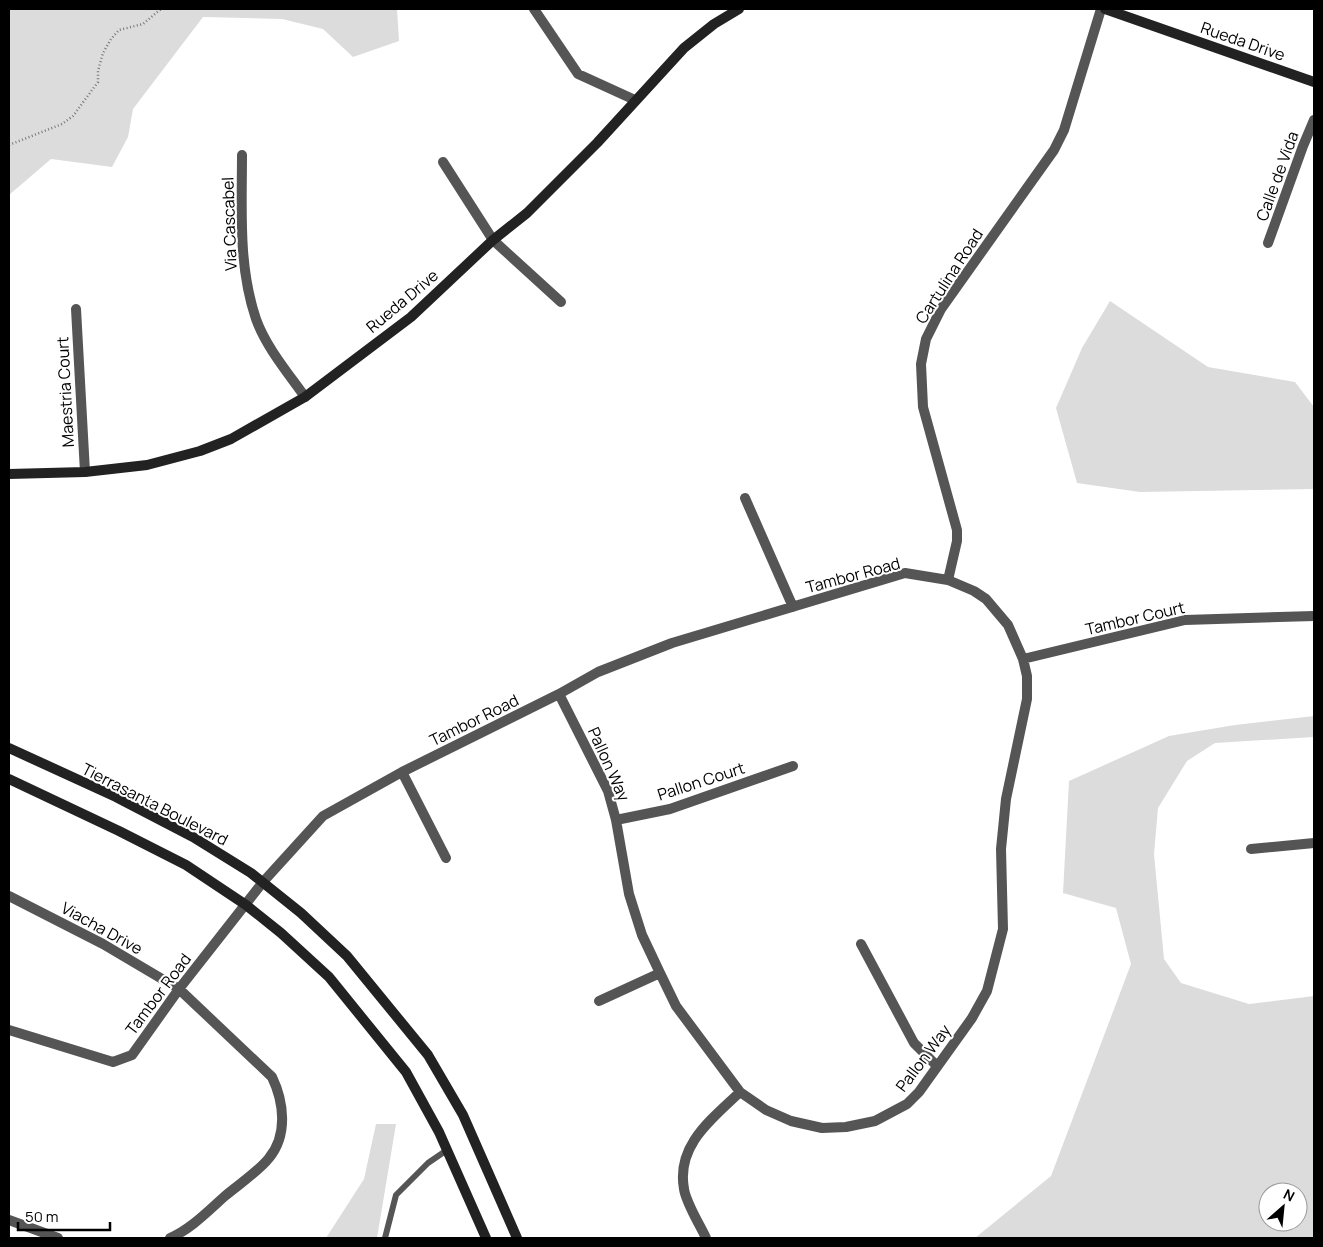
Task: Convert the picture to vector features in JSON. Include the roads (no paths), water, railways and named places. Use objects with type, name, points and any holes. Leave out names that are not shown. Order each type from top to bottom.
[{"type":"main road","name":"Rueda Drive","points":[[9,474],[85,472],[147,465],[200,451],[231,439],[305,397],[411,316],[493,240],[527,213],[597,143],[684,48],[714,24],[739,9]]},
{"type":"main road","name":"Rueda Drive","points":[[1103,9],[1314,82]]},
{"type":"main road","name":"Tierrasanta Boulevard","points":[[9,748],[116,797],[193,837],[251,873],[301,913],[348,956],[428,1055],[463,1115],[517,1238]]},
{"type":"main road","points":[[9,779],[120,831],[186,865],[246,905],[288,939],[329,977],[406,1072],[440,1132],[486,1238]]},
{"type":"street","points":[[534,9],[578,74],[635,100]]},
{"type":"street","name":"Cartulina Road","points":[[948,580],[957,541],[957,530],[923,406],[921,364],[926,339],[941,309],[1054,150],[1064,130],[1103,9]]},
{"type":"street","name":"Calle de Vida","points":[[1268,243],[1314,120]]},
{"type":"street","name":"Via Cascabel","points":[[242,155],[242,243],[244,268],[256,320],[267,342],[305,397]]},
{"type":"street","points":[[443,162],[493,240],[561,302]]},
{"type":"street","name":"Maestria Court","points":[[76,309],[85,472]]},
{"type":"street","points":[[745,498],[793,607]]},
{"type":"street","name":"Tambor Road","points":[[9,1030],[113,1062],[132,1055],[179,989],[262,882],[323,816],[402,772],[559,694],[598,672],[672,643],[905,573],[948,580],[974,591],[986,600],[1008,624],[1023,659]]},
{"type":"street","name":"Tambor Court","points":[[1023,659],[1185,620],[1314,616]]},
{"type":"street","name":"Pallon Way","points":[[559,694],[608,791],[616,820],[628,894],[642,935],[676,1006],[740,1092],[766,1110],[791,1122],[822,1128],[846,1127],[874,1121],[907,1104],[919,1092],[972,1018],[987,991],[1003,929],[1001,849],[1006,798],[1027,699],[1027,676],[1023,659]]},
{"type":"street","name":"Pallon Court","points":[[616,820],[670,809],[794,766]]},
{"type":"street","points":[[402,772],[446,858]]},
{"type":"street","points":[[1251,849],[1314,843]]},
{"type":"street","name":"Viacha Drive","points":[[9,896],[103,944],[179,989],[272,1077],[281,1099],[282,1121],[278,1140],[268,1159],[188,1229],[170,1238]]},
{"type":"street","points":[[861,944],[914,1043],[936,1066]]},
{"type":"street","points":[[600,1001],[660,973]]},
{"type":"street","points":[[706,1238],[684,1191],[682,1169],[687,1153],[700,1130],[740,1092]]},
{"type":"street","points":[[9,1220],[58,1238]]},
{"type":"lane","points":[[385,1238],[396,1195],[428,1163],[447,1150]]}]
